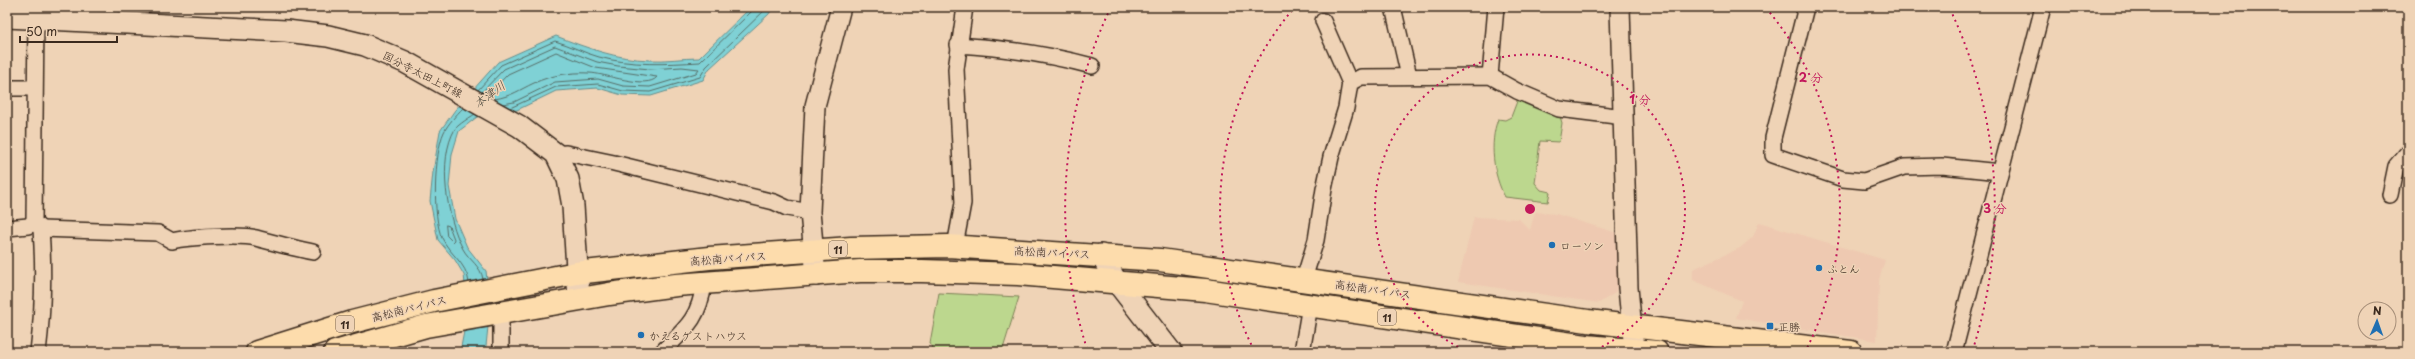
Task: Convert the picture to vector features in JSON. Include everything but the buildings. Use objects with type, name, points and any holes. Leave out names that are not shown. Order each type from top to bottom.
[{"type":"highway","name":"高松南バイパス","points":[[257,352],[352,322],[434,301],[576,273],[710,258],[851,248],[955,246],[1160,260],[1304,279],[1631,327],[1851,352]]},
{"type":"highway","name":"高松南バイパス","points":[[335,352],[426,326],[579,299],[676,285],[816,276],[860,271],[1018,274],[1205,290],[1586,346],[1657,352]]},
{"type":"main road","name":"国分寺太田上町線","points":[[7,17],[39,14],[286,31],[328,36],[365,45],[405,62],[519,126],[556,154],[568,179],[573,206],[576,273],[579,299]]},
{"type":"main road","points":[[1101,255],[1116,282],[1171,352]]},
{"type":"street","points":[[816,276],[810,212],[815,106],[841,7]]},
{"type":"street","points":[[955,246],[963,203],[956,69],[958,45],[965,7]]},
{"type":"street","points":[[1393,7],[1409,76]]},
{"type":"street","points":[[1490,76],[1496,7]]},
{"type":"street","points":[[1620,7],[1631,327],[1634,351]]},
{"type":"street","points":[[1806,7],[1773,138],[1773,155],[1843,179],[1864,180],[1904,167],[1942,166],[2000,172]]},
{"type":"street","points":[[1954,352],[2043,7]]},
{"type":"street","points":[[38,352],[43,279],[38,226],[34,88],[39,14]]},
{"type":"street","points":[[1304,279],[1316,240],[1325,183],[1346,108],[1350,83],[1323,21]]},
{"type":"street","points":[[958,45],[1006,48],[1059,57],[1092,66]]},
{"type":"street","points":[[1350,83],[1361,77],[1490,76],[1518,91],[1559,109],[1624,117]]},
{"type":"street","points":[[7,88],[34,88]]},
{"type":"street","points":[[2390,195],[2396,166],[2408,152]]},
{"type":"street","points":[[556,154],[566,153],[614,163],[774,202],[787,208],[810,212]]},
{"type":"street","points":[[7,228],[38,226],[158,233],[172,241],[185,237],[254,237],[268,242],[313,252]]},
{"type":"street","points":[[662,352],[693,321],[702,297],[704,284]]},
{"type":"street","points":[[1302,352],[1310,306]]},
{"type":"street","points":[[501,313],[501,352]]},
{"type":"shaded area","points":[[1535,212],[1556,214],[1620,234],[1622,275],[1615,293],[1599,303],[1458,282],[1474,217],[1519,219],[1530,230]]},
{"type":"shaded area","points":[[1759,222],[1885,260],[1879,280],[1877,341],[1736,318],[1742,301],[1693,280],[1693,269],[1740,248],[1753,237]]},
{"type":"green space","points":[[1519,96],[1559,113],[1562,123],[1559,142],[1540,141],[1535,183],[1541,190],[1550,192],[1548,202],[1505,197],[1495,169],[1493,148],[1495,128],[1498,119],[1505,120],[1511,117]]},
{"type":"green space","points":[[939,293],[1019,297],[1002,352],[934,352],[930,343]]},
{"type":"water","name":"本津川","points":[[751,7],[773,7],[769,14],[709,69],[703,80],[651,96],[622,95],[598,88],[556,91],[517,110],[477,117],[459,131],[452,154],[449,186],[455,219],[467,247],[486,271],[490,307],[486,346],[483,352],[460,352],[468,311],[464,275],[455,260],[438,240],[430,201],[440,131],[455,110],[498,62],[556,36],[590,49],[625,58],[656,60],[699,58]]},
{"type":"place","name":"ローソン","points":[[1552,245]]},
{"type":"place","name":"ふとん","points":[[1819,268]]},
{"type":"place","name":"正勝","points":[[1770,326]]},
{"type":"place","name":"かえるゲストハウス","points":[[641,335]]}]
